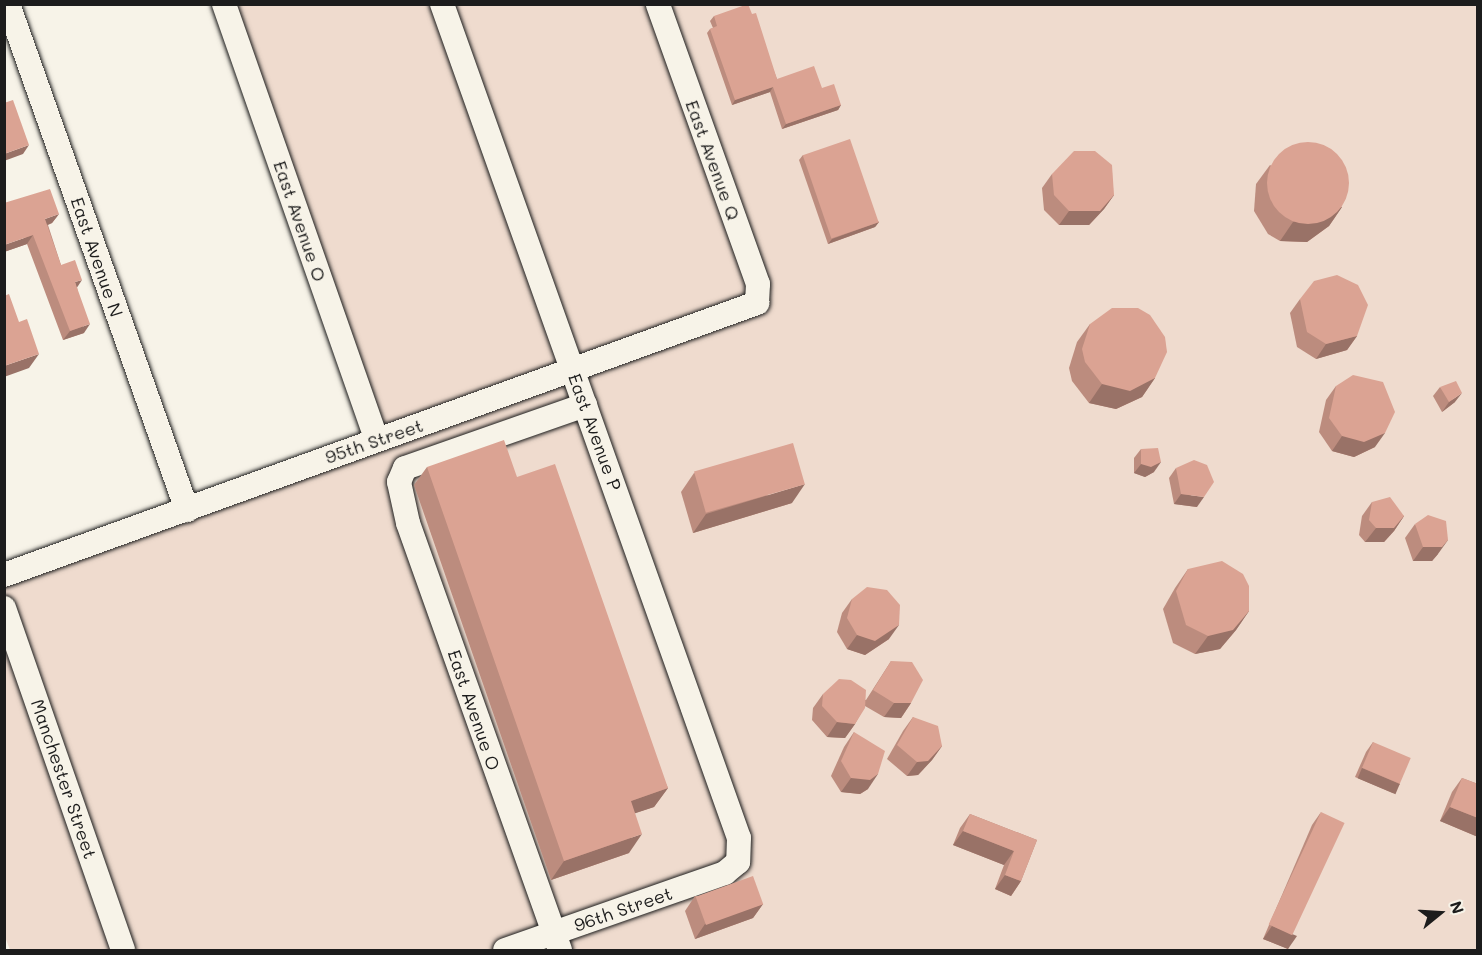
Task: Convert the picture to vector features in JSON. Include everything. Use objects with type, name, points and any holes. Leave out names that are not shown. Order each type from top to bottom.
[{"type":"street","name":"East Avenue O","points":[[224,4],[376,438]]},
{"type":"street","name":"East Avenue P","points":[[442,4],[739,838],[738,862]]},
{"type":"street","name":"East Avenue Q","points":[[657,4],[758,284],[757,303],[746,310]]},
{"type":"street","name":"East Avenue N","points":[[11,7],[187,510]]},
{"type":"street","name":"95th Street","points":[[4,575],[187,510],[376,438],[573,372],[746,310]]},
{"type":"street","points":[[431,421],[442,455],[585,405]]},
{"type":"street","name":"East Avenue O","points":[[442,455],[405,468],[399,482],[408,523],[557,942]]},
{"type":"street","name":"Manchester Street","points":[[4,608],[123,951]]},
{"type":"street","name":"96th Street","points":[[505,951],[557,942],[725,873],[738,862]]},
{"type":"shaded area","points":[[236,5],[1477,5],[1477,950],[10,950],[4,934],[4,566],[365,435]]},
{"type":"building","points":[[748,4],[752,14],[756,13],[777,79],[814,66],[822,88],[834,84],[841,105],[786,124],[773,87],[735,100],[710,29],[717,26],[714,16]]},
{"type":"building","points":[[13,100],[29,145],[4,154],[4,103]]},
{"type":"building","points":[[850,139],[879,222],[831,238],[803,155]]},
{"type":"building","points":[[1308,142],[1324,145],[1337,154],[1346,167],[1349,183],[1346,199],[1337,212],[1324,221],[1308,224],[1292,221],[1279,212],[1270,199],[1267,183],[1270,167],[1279,154],[1292,145]]},
{"type":"building","points":[[1074,151],[1095,151],[1112,165],[1114,195],[1100,211],[1069,211],[1054,195],[1052,174]]},
{"type":"building","points":[[50,189],[59,214],[45,219],[61,265],[75,260],[82,280],[75,282],[90,324],[70,331],[33,235],[4,245],[4,203]]},
{"type":"building","points":[[1337,275],[1358,285],[1368,305],[1357,336],[1326,344],[1307,332],[1300,299],[1314,281]]},
{"type":"building","points":[[9,294],[19,322],[27,319],[39,354],[4,366],[4,296]]},
{"type":"building","points":[[1112,308],[1138,308],[1150,315],[1165,337],[1167,352],[1155,378],[1130,391],[1102,384],[1085,362],[1082,349],[1090,324]]},
{"type":"building","points":[[1353,375],[1383,382],[1395,412],[1385,433],[1364,442],[1342,436],[1329,418],[1336,386]]},
{"type":"building","points":[[1456,381],[1462,393],[1449,402],[1440,387]]},
{"type":"building","points":[[504,440],[517,477],[555,464],[668,788],[631,801],[642,834],[564,861],[427,467]]},
{"type":"building","points":[[793,443],[805,484],[706,513],[694,471]]},
{"type":"building","points":[[1158,448],[1161,462],[1151,467],[1141,464],[1141,449]]},
{"type":"building","points":[[1194,460],[1207,465],[1214,482],[1204,497],[1181,494],[1176,468]]},
{"type":"building","points":[[1390,497],[1404,516],[1394,528],[1376,528],[1369,520],[1372,502]]},
{"type":"building","points":[[1428,515],[1446,521],[1448,540],[1442,547],[1423,547],[1415,524]]},
{"type":"building","points":[[1222,561],[1243,574],[1249,586],[1249,611],[1233,630],[1208,636],[1186,625],[1176,591],[1188,569]]},
{"type":"building","points":[[867,587],[887,590],[900,605],[899,625],[875,641],[857,635],[847,618],[852,599]]},
{"type":"building","points":[[891,661],[912,662],[923,680],[911,703],[894,703],[873,690]]},
{"type":"building","points":[[839,679],[851,680],[866,690],[865,708],[855,724],[837,722],[822,706],[823,694]]},
{"type":"building","points":[[913,717],[938,726],[942,746],[928,761],[917,762],[897,745]]},
{"type":"building","points":[[854,732],[885,751],[878,774],[870,780],[851,778],[841,761]]},
{"type":"building","points":[[1373,742],[1411,758],[1400,784],[1362,768]]},
{"type":"building","points":[[1462,778],[1478,784],[1478,818],[1450,807]]},
{"type":"building","points":[[1321,812],[1345,823],[1292,935],[1269,924]]},
{"type":"building","points":[[970,814],[1037,840],[1021,881],[1005,875],[1014,851],[963,831]]},
{"type":"building","points":[[753,876],[763,904],[706,925],[696,897]]}]
